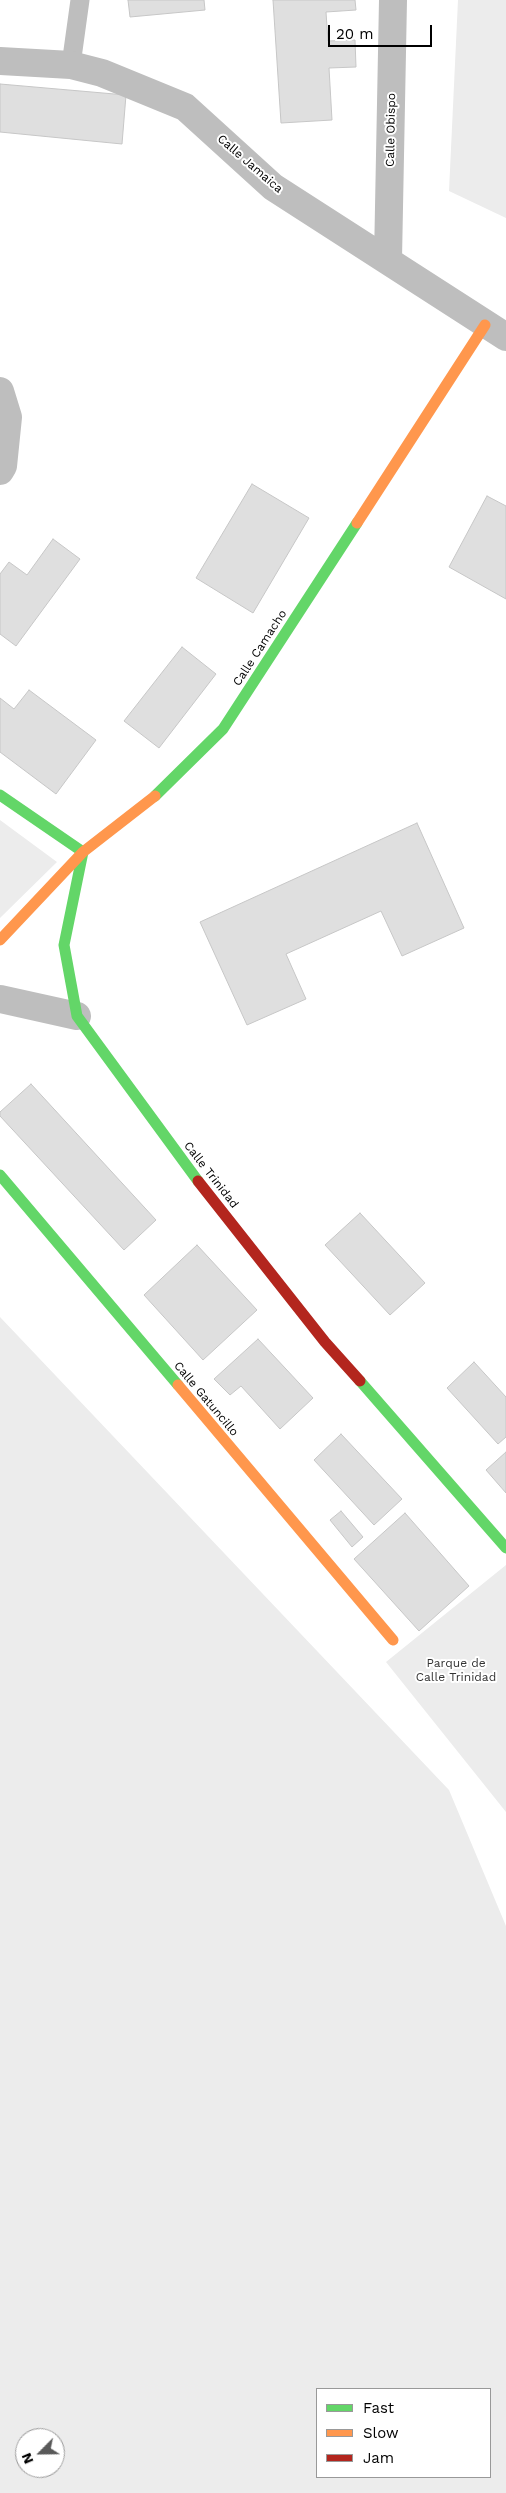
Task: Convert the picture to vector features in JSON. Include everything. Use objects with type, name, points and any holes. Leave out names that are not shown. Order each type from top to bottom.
[{"type":"street","name":"Calle Obispo","points":[[388,259],[393,0]]},
{"type":"street","name":"Calle Jamaica","points":[[0,61],[71,65],[102,73],[186,107],[273,187],[388,259],[496,331]]},
{"type":"street","name":"Calle Camacho","points":[[0,940],[83,852],[151,800],[223,729],[496,331]]},
{"type":"street","points":[[0,391],[8,417],[3,466],[0,471]]},
{"type":"street","points":[[0,795],[83,852]]},
{"type":"street","name":"Calle Trinidad","points":[[83,852],[64,945],[77,1016],[193,1175],[325,1342],[506,1548]]},
{"type":"street","points":[[0,999],[77,1016]]},
{"type":"street","name":"Calle Gatuncillo","points":[[0,1175],[393,1640]]},
{"type":"lane","points":[[71,65],[80,0]]},
{"type":"green space","points":[[458,0],[506,0],[506,218],[449,191]]},
{"type":"green space","points":[[0,820],[57,862],[0,918]]},
{"type":"green space","points":[[0,1317],[449,1790],[506,1926],[506,2493],[0,2493]]},
{"type":"green space","name":"Parque de Calle Trinidad","points":[[506,1565],[506,1812],[386,1662]]},
{"type":"building","points":[[128,0],[204,0],[205,10],[130,17]]},
{"type":"building","points":[[273,0],[355,0],[356,10],[326,12],[328,41],[355,40],[356,67],[329,68],[332,120],[281,123]]},
{"type":"building","points":[[0,84],[126,95],[122,144],[0,132]]},
{"type":"building","points":[[252,484],[309,518],[253,613],[196,578]]},
{"type":"building","points":[[487,496],[506,506],[506,599],[449,567]]},
{"type":"building","points":[[53,539],[80,559],[16,646],[0,634],[0,574],[9,562],[27,575]]},
{"type":"building","points":[[182,647],[216,674],[159,748],[124,721]]},
{"type":"building","points":[[29,690],[96,740],[56,794],[0,752],[0,698],[14,709]]},
{"type":"building","points":[[417,823],[464,928],[402,956],[381,911],[286,954],[306,999],[247,1025],[200,922]]},
{"type":"building","points":[[31,1084],[156,1220],[124,1250],[0,1116],[0,1112]]},
{"type":"building","points":[[360,1213],[425,1283],[390,1315],[325,1245]]},
{"type":"building","points":[[197,1245],[257,1310],[203,1360],[144,1295]]},
{"type":"building","points":[[258,1339],[313,1398],[280,1429],[241,1386],[230,1395],[214,1379]]},
{"type":"building","points":[[474,1362],[506,1397],[506,1437],[498,1444],[447,1388]]},
{"type":"building","points":[[341,1434],[402,1499],[374,1525],[314,1460]]},
{"type":"building","points":[[506,1452],[506,1493],[486,1470]]},
{"type":"building","points":[[341,1511],[363,1537],[352,1547],[330,1520]]},
{"type":"building","points":[[405,1513],[469,1586],[419,1631],[354,1559]]},
{"type":"traffic: fast","points":[[155,796],[223,729],[357,523]]},
{"type":"traffic: fast","points":[[0,795],[83,852],[64,945],[77,1016],[198,1181]]},
{"type":"traffic: fast","points":[[0,1175],[178,1385]]},
{"type":"traffic: fast","points":[[360,1381],[506,1548]]},
{"type":"traffic: slow","points":[[357,523],[485,325]]},
{"type":"traffic: slow","points":[[0,940],[83,852],[155,796]]},
{"type":"traffic: slow","points":[[178,1385],[393,1640]]},
{"type":"traffic: jam","points":[[198,1181],[325,1342],[360,1381]]}]
